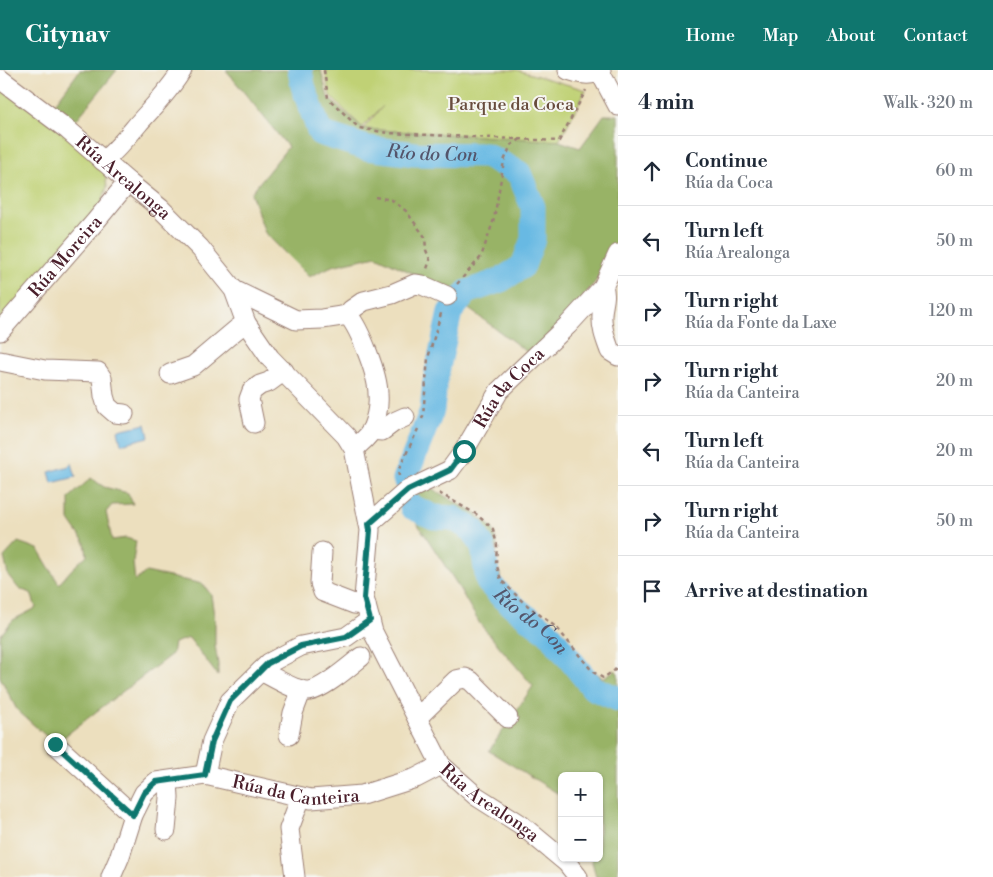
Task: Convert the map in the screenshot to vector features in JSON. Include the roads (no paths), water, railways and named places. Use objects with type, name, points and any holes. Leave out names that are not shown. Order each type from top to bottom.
[{"type":"street","points":[[103,161],[122,143],[165,94],[182,70]]},
{"type":"street","points":[[568,70],[580,74],[597,72],[618,106]]},
{"type":"street","name":"Rúa Arealonga","points":[[0,79],[68,130],[160,208],[200,248],[234,290],[246,323],[270,358],[346,436],[354,449],[370,530],[364,598],[373,632],[441,765],[476,796],[520,824],[567,863],[578,877]]},
{"type":"street","name":"Rúa Moreira","points":[[0,331],[128,182]]},
{"type":"street","name":"Rúa da Coca","points":[[369,524],[408,490],[450,470],[464,451],[499,391],[568,325],[603,287],[618,254]]},
{"type":"street","name":"Rúa Arealonga","points":[[234,290],[296,320],[322,320],[348,315],[364,301],[392,294],[415,284],[422,285],[446,296]]},
{"type":"street","name":"Rúa da Coca","points":[[603,287],[605,291],[602,315],[604,332],[610,351],[618,356]]},
{"type":"street","points":[[348,315],[354,322],[370,358],[378,394],[372,430],[354,449]]},
{"type":"street","points":[[170,374],[193,366],[246,323]]},
{"type":"street","points":[[0,360],[45,370],[98,372],[102,378],[107,406],[115,413],[124,414]]},
{"type":"street","points":[[254,422],[249,399],[252,391],[284,371]]},
{"type":"street","points":[[372,430],[382,431],[405,417]]},
{"type":"street","points":[[205,775],[212,741],[230,701],[268,663],[301,646],[346,637],[368,613],[354,604],[323,592],[320,583],[322,552]]},
{"type":"street","points":[[261,670],[299,689],[308,691],[330,681],[361,658]]},
{"type":"street","points":[[417,718],[456,680],[465,678],[471,681],[508,718]]},
{"type":"street","points":[[289,735],[293,713],[299,697],[299,689]]},
{"type":"street","points":[[55,744],[133,815]]},
{"type":"street","name":"Rúa da Canteira","points":[[111,877],[133,815],[144,793],[156,782],[205,775],[301,797],[362,795],[416,778],[441,765]]},
{"type":"street","points":[[166,830],[169,798],[168,781]]},
{"type":"street","points":[[295,877],[289,829],[301,797]]},
{"type":"water","points":[[146,424],[149,437],[121,444],[118,430]]},
{"type":"water","points":[[72,463],[76,477],[52,483],[49,472],[69,466]]},
{"type":"waterway","name":"Río do Con","points":[[300,70],[303,86],[320,133],[367,148],[415,154],[486,155],[519,173],[533,207],[533,239],[523,266],[501,280],[467,292],[450,312],[435,382],[432,410],[405,479]]},
{"type":"waterway","name":"Río do Con","points":[[412,507],[434,517],[453,518],[473,530],[483,547],[488,582],[503,598],[548,632],[593,688],[618,699]]},
{"type":"park label","name":"Parque da Coca","points":[[511,104]]}]
